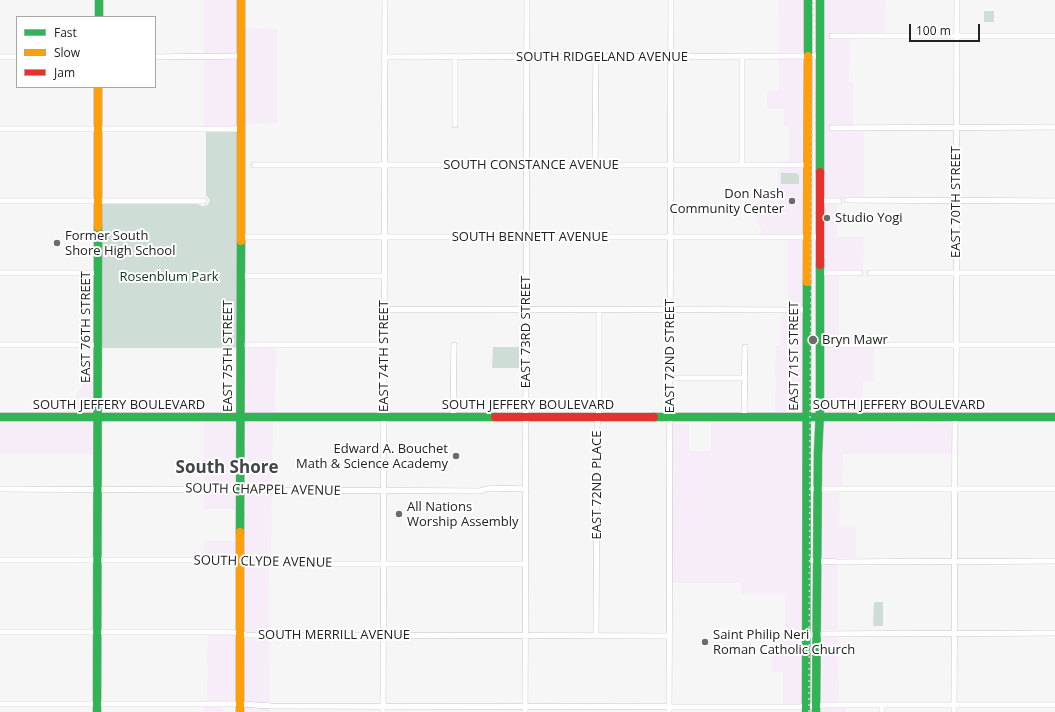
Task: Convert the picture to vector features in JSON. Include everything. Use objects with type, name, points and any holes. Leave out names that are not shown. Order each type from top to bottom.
[{"type":"main road","points":[[99,0],[99,16]]},
{"type":"main road","name":"EAST 75TH STREET","points":[[240,708],[241,0]]},
{"type":"main road","name":"EAST 71ST STREET","points":[[806,709],[808,0]]},
{"type":"main road","name":"EAST 71ST STREET","points":[[816,709],[819,417],[820,0]]},
{"type":"main road","name":"EAST 76TH STREET","points":[[97,708],[98,88]]},
{"type":"main road","name":"SOUTH JEFFERY BOULEVARD","points":[[0,417],[1055,417]]},
{"type":"street","name":"EAST 74TH STREET","points":[[383,709],[385,0]]},
{"type":"street","name":"EAST 73RD STREET","points":[[525,709],[527,0]]},
{"type":"street","name":"EAST 72ND STREET","points":[[669,709],[671,0]]},
{"type":"street","name":"EAST 70TH STREET","points":[[956,404],[957,0]]},
{"type":"street","points":[[832,36],[1055,36]]},
{"type":"street","points":[[156,57],[241,56]]},
{"type":"street","points":[[742,56],[742,165]]},
{"type":"street","name":"SOUTH RIDGELAND AVENUE","points":[[384,57],[820,56]]},
{"type":"street","points":[[0,57],[16,57]]},
{"type":"street","points":[[455,57],[455,125]]},
{"type":"street","points":[[595,165],[596,57]]},
{"type":"street","points":[[808,128],[819,128]]},
{"type":"street","points":[[832,128],[1055,128]]},
{"type":"street","points":[[0,129],[240,129]]},
{"type":"street","name":"SOUTH CONSTANCE AVENUE","points":[[254,165],[808,165]]},
{"type":"street","points":[[848,200],[1055,200]]},
{"type":"street","points":[[0,201],[204,201]]},
{"type":"street","points":[[819,201],[839,201]]},
{"type":"street","name":"SOUTH BENNETT AVENUE","points":[[240,237],[819,237]]},
{"type":"street","points":[[0,273],[98,273]]},
{"type":"street","points":[[819,273],[860,273]]},
{"type":"street","points":[[870,273],[1055,273]]},
{"type":"street","points":[[240,276],[384,276]]},
{"type":"street","points":[[384,309],[807,310]]},
{"type":"street","name":"EAST 72ND PLACE","points":[[596,636],[599,310]]},
{"type":"street","points":[[0,345],[98,345]]},
{"type":"street","points":[[240,345],[384,345]]},
{"type":"street","points":[[454,345],[454,418]]},
{"type":"street","points":[[830,345],[1055,345]]},
{"type":"street","points":[[744,418],[745,347]]},
{"type":"street","points":[[670,378],[744,378]]},
{"type":"street","points":[[954,712],[955,417]]},
{"type":"street","name":"SOUTH CHAPPEL AVENUE","points":[[0,489],[526,489]]},
{"type":"street","points":[[806,490],[1055,489]]},
{"type":"street","name":"SOUTH CLYDE AVENUE","points":[[0,560],[234,560],[248,564],[526,564]]},
{"type":"street","points":[[806,560],[1055,561]]},
{"type":"street","name":"SOUTH MERRILL AVENUE","points":[[0,632],[232,632],[246,635],[669,636]]},
{"type":"street","points":[[743,636],[817,634],[1055,633]]},
{"type":"street","points":[[0,704],[97,708],[240,708],[256,706],[383,709],[816,709],[882,705],[1055,705]]},
{"type":"street","points":[[882,705],[882,712]]},
{"type":"shaded area","points":[[204,0],[236,0],[236,54],[204,54]]},
{"type":"shaded area","points":[[778,0],[805,0],[804,52],[779,52]]},
{"type":"shaded area","points":[[824,0],[886,0],[885,33],[850,33],[849,82],[853,83],[853,130],[864,130],[864,198],[847,195],[843,198],[824,198]]},
{"type":"shaded area","points":[[245,28],[277,29],[277,123],[245,124]]},
{"type":"shaded area","points":[[204,59],[236,59],[236,126],[204,126]]},
{"type":"shaded area","points":[[779,59],[804,60],[804,233],[802,234],[762,234],[757,221],[758,201],[778,201],[779,161],[789,161],[789,127],[784,126],[784,109],[767,109],[767,91],[779,90]]},
{"type":"shaded area","points":[[824,203],[837,203],[837,237],[864,237],[863,270],[823,270]]},
{"type":"shaded area","points":[[788,239],[803,241],[802,306],[788,306]]},
{"type":"shaded area","points":[[839,275],[839,342],[828,340],[825,347],[830,350],[837,348],[874,348],[874,381],[863,382],[863,412],[824,412],[823,276]]},
{"type":"shaded area","points":[[782,312],[803,313],[803,412],[775,412],[776,345],[781,345]]},
{"type":"shaded area","points":[[247,343],[276,343],[271,557],[269,562],[270,712],[245,712]]},
{"type":"shaded area","points":[[82,381],[93,381],[93,412],[72,412],[70,402],[82,387]]},
{"type":"shaded area","points":[[0,421],[93,421],[94,454],[0,454]]},
{"type":"shaded area","points":[[204,421],[235,421],[235,485],[204,485]]},
{"type":"shaded area","points":[[959,422],[959,454],[843,454],[842,486],[821,485],[822,424],[824,423]]},
{"type":"shaded area","points":[[711,423],[802,423],[801,632],[785,633],[785,594],[741,594],[741,583],[670,583],[671,424],[689,424],[689,451],[711,451]]},
{"type":"shaded area","points":[[204,491],[235,492],[235,509],[204,509]]},
{"type":"shaded area","points":[[823,493],[840,493],[839,526],[856,526],[856,558],[821,557]]},
{"type":"shaded area","points":[[204,541],[235,541],[235,558],[204,558]]},
{"type":"shaded area","points":[[823,564],[838,565],[838,630],[821,629],[821,566]]},
{"type":"shaded area","points":[[208,634],[235,635],[235,701],[207,701]]},
{"type":"shaded area","points":[[822,637],[838,637],[839,702],[821,701]]},
{"type":"shaded area","points":[[773,639],[802,640],[801,704],[783,704],[783,672],[772,672]]},
{"type":"shaded area","points":[[204,707],[223,707],[223,712],[204,712]]},
{"type":"shaded area","points":[[846,708],[846,712],[821,712],[821,709]]},
{"type":"green space","points":[[984,11],[994,11],[994,22],[984,22]]},
{"type":"green space","name":"Rosenblum Park","points":[[206,131],[238,131],[238,348],[99,348],[99,203],[196,203],[202,206],[208,205],[210,200],[206,195]]},
{"type":"green space","points":[[781,173],[796,173],[799,175],[799,184],[781,184]]},
{"type":"green space","points":[[493,347],[519,347],[519,368],[492,368]]},
{"type":"green space","points":[[874,602],[883,602],[883,626],[873,626]]},
{"type":"railway","points":[[809,712],[813,0]]},
{"type":"traffic: fast","points":[[99,0],[99,16]]},
{"type":"traffic: fast","points":[[808,0],[808,56]]},
{"type":"traffic: fast","points":[[820,0],[820,172]]},
{"type":"traffic: fast","points":[[97,712],[98,227]]},
{"type":"traffic: fast","points":[[240,532],[241,241]]},
{"type":"traffic: fast","points":[[816,712],[818,454],[820,410],[820,265]]},
{"type":"traffic: fast","points":[[806,712],[807,282]]},
{"type":"traffic: fast","points":[[0,417],[495,417]]},
{"type":"traffic: fast","points":[[654,417],[1055,417]]},
{"type":"traffic: slow","points":[[241,0],[241,241]]},
{"type":"traffic: slow","points":[[807,282],[808,56]]},
{"type":"traffic: slow","points":[[98,88],[98,227]]},
{"type":"traffic: slow","points":[[240,532],[240,712]]},
{"type":"traffic: jam","points":[[820,172],[820,265]]},
{"type":"traffic: jam","points":[[495,417],[654,417]]},
{"type":"place","name":"Don Nash Community Center","points":[[792,201]]},
{"type":"place","name":"Studio Yogi","points":[[827,218]]},
{"type":"place","name":"Former South Shore High School","points":[[57,243]]},
{"type":"place","name":"Bryn Mawr","points":[[813,340]]},
{"type":"place","name":"Edward A. Bouchet Math & Science Academy","points":[[456,456]]},
{"type":"place","name":"All Nations Worship Assembly","points":[[399,514]]},
{"type":"place","name":"Saint Philip Neri Roman Catholic Church","points":[[705,642]]},
{"type":"district","name":"South Shore","points":[[227,468]]}]
